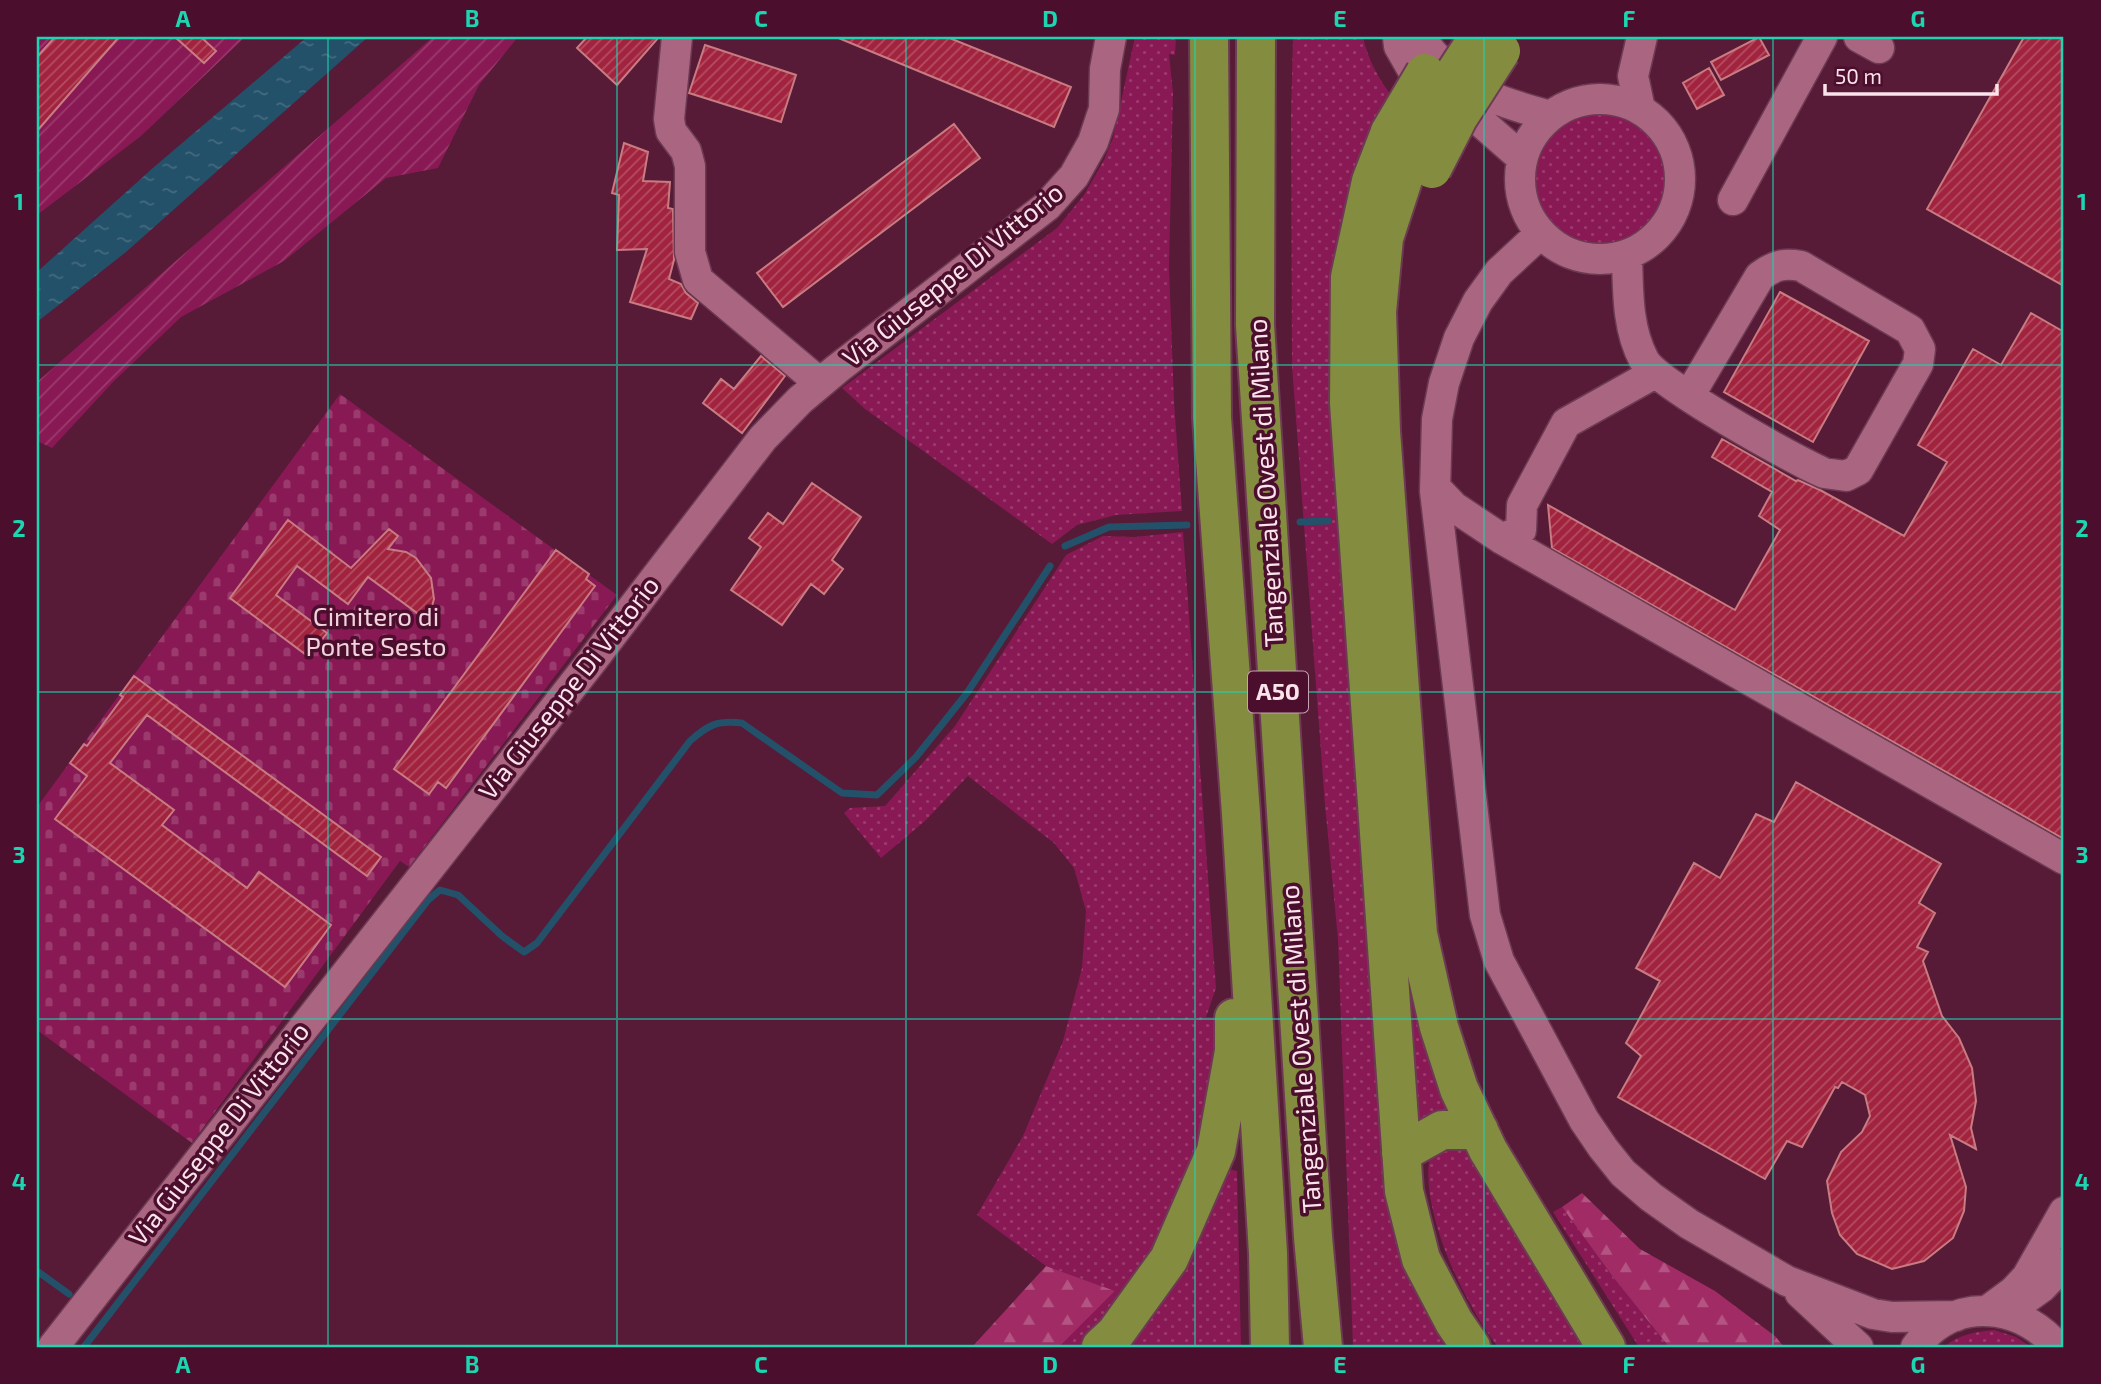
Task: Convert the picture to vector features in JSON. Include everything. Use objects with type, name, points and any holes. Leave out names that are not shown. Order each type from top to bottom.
[{"type":"highway","name":"Tangenziale Ovest di Milano","points":[[1209,37],[1212,418],[1241,814],[1268,1253],[1270,1347]]},
{"type":"highway","name":"Tangenziale Ovest di Milano","points":[[1256,37],[1255,325],[1322,1347]]},
{"type":"highway","points":[[1484,40],[1433,58],[1411,152],[1398,281],[1381,390],[1382,445],[1418,934],[1439,1027],[1459,1089],[1488,1150],[1606,1347]]},
{"type":"highway","points":[[1471,1347],[1454,1322],[1421,1259],[1404,1191],[1349,403],[1350,277],[1371,181],[1458,118],[1484,40]]},
{"type":"highway","points":[[1101,1347],[1115,1334],[1169,1259],[1216,1151],[1234,1051],[1234,921],[1241,814]]},
{"type":"highway","points":[[1401,1153],[1442,1130],[1479,1130]]},
{"type":"highway","points":[[1534,1225],[1623,1347]]},
{"type":"street","points":[[677,37],[669,119],[671,131],[686,151],[690,166],[690,252],[698,280],[820,383]]},
{"type":"street","points":[[1086,37],[1105,69]]},
{"type":"street","name":"Via Giuseppe Di Vittorio","points":[[53,1347],[576,681],[763,438],[820,383],[1047,206],[1074,176],[1093,142],[1104,109],[1105,69],[1111,37]]},
{"type":"street","points":[[1398,37],[1399,46],[1415,74],[1447,102],[1482,123],[1522,158]]},
{"type":"street","points":[[1422,37],[1437,59],[1463,84],[1496,101],[1550,116]]},
{"type":"street","points":[[1640,109],[1633,76],[1642,37]]},
{"type":"street","points":[[1733,200],[1822,37]]},
{"type":"street","points":[[1594,98],[1618,100],[1640,109],[1661,125],[1675,148],[1681,174],[1678,200],[1667,224],[1650,243],[1627,256],[1604,260],[1581,258],[1559,249],[1541,234],[1526,211],[1519,185],[1522,158],[1533,134],[1550,116],[1570,104],[1594,98]]},
{"type":"street","points":[[1541,234],[1499,272],[1478,301],[1459,338],[1444,383],[1437,419],[1435,487],[1485,915],[1499,961],[1584,1120],[1603,1148],[1623,1173],[1689,1224],[1787,1281],[1873,1314],[1892,1317],[1956,1316],[1996,1312],[2028,1321],[2047,1335],[2057,1347]]},
{"type":"street","points":[[1627,256],[1629,318],[1644,361],[1655,373],[1689,396],[1824,473],[1846,476],[1858,470],[1918,364],[1920,349],[1910,330],[1901,324],[1801,266],[1785,263],[1760,276],[1689,396]]},
{"type":"street","points":[[1502,539],[1521,530],[1522,505],[1566,423],[1655,373]]},
{"type":"street","points":[[1435,487],[1454,507],[1502,539],[2064,859]]},
{"type":"street","points":[[1996,1312],[2027,1277],[2064,1212]]},
{"type":"street","points":[[1996,1312],[2042,1287],[2064,1264]]},
{"type":"street","points":[[1787,1281],[1858,1347]]},
{"type":"street","points":[[1916,1347],[1931,1330],[1956,1316]]},
{"type":"street","points":[[2062,1347],[2064,1316]]},
{"type":"green space","points":[[37,37],[245,37],[141,136],[37,215]]},
{"type":"green space","points":[[433,37],[518,37],[479,85],[438,168],[386,178],[284,261],[181,317],[113,382],[52,448],[37,441],[37,382]]},
{"type":"green space","points":[[1135,37],[1176,37],[1175,55],[1169,54],[1173,93],[1169,267],[1174,402],[1182,511],[1116,515],[1077,525],[1052,544],[865,409],[842,388],[1057,228],[1084,195],[1113,138]]},
{"type":"green space","points":[[1293,37],[1363,37],[1375,69],[1393,98],[1384,1045],[1391,1220],[1422,1300],[1449,1347],[1353,1347],[1338,939],[1325,805],[1292,366]]},
{"type":"green space","points":[[1600,113],[1625,118],[1647,132],[1661,154],[1666,179],[1661,204],[1647,226],[1625,240],[1600,245],[1575,240],[1553,226],[1539,204],[1534,179],[1539,154],[1553,132],[1575,118]]},
{"type":"green space","name":"Cimitero di Ponte Sesto","points":[[340,394],[617,595],[409,867],[400,861],[192,1143],[37,1030],[37,807]]},
{"type":"green space","points":[[1183,532],[1216,988],[1206,1017],[1223,1017],[1197,1172],[1125,1300],[1080,1347],[1059,1347],[1115,1291],[1046,1266],[977,1215],[1023,1136],[1063,1041],[1082,968],[1086,911],[1074,868],[1054,843],[968,776],[925,821],[881,858],[844,813],[850,808],[885,806],[955,726],[1066,555],[1103,536],[1135,537]]},
{"type":"green space","points":[[1403,922],[1457,1122],[1419,1131]]},
{"type":"green space","points":[[1445,1146],[1470,1148],[1592,1347],[1498,1347],[1471,1306],[1438,1229],[1428,1177],[1430,1154]]},
{"type":"green space","points":[[1228,1169],[1237,1171],[1241,1347],[1119,1347]]},
{"type":"green space","points":[[1582,1193],[1640,1249],[1715,1291],[1775,1336],[1784,1347],[1669,1347],[1562,1207]]},
{"type":"green space","points":[[1562,1207],[1669,1347],[1639,1347],[1553,1212]]},
{"type":"green space","points":[[1046,1266],[1115,1291],[1059,1347],[972,1347]]},
{"type":"green space","points":[[1994,1330],[2016,1337],[2031,1347],[1944,1347],[1961,1336]]},
{"type":"water","points":[[307,37],[368,37],[126,252],[37,322],[37,272],[154,167]]},
{"type":"building","points":[[55,37],[119,37],[37,131],[37,57]]},
{"type":"building","points":[[175,37],[201,37],[216,51],[204,63]]},
{"type":"building","points":[[587,37],[659,37],[617,85],[577,48]]},
{"type":"building","points":[[836,37],[947,37],[1071,87],[1054,127]]},
{"type":"building","points":[[1759,37],[1769,55],[1721,80],[1711,62]]},
{"type":"building","points":[[2024,37],[2064,37],[2064,286],[1927,209]]},
{"type":"building","points":[[705,45],[796,75],[781,122],[689,93]]},
{"type":"building","points":[[1709,68],[1724,95],[1697,109],[1683,83]]},
{"type":"building","points":[[954,124],[980,158],[783,307],[757,273]]},
{"type":"building","points":[[624,143],[648,152],[643,181],[670,182],[668,208],[673,209],[674,260],[669,279],[681,284],[686,293],[698,303],[691,319],[630,302],[647,249],[617,250],[619,195],[612,193]]},
{"type":"building","points":[[1780,292],[1869,341],[1813,442],[1724,392]]},
{"type":"building","points":[[2031,313],[2064,332],[2064,839],[1552,548],[1548,505],[1735,610],[1780,530],[1759,516],[1772,492],[1712,457],[1722,439],[1796,481],[1820,490],[1904,536],[1947,462],[1918,445],[1973,349],[2001,365]]},
{"type":"building","points":[[761,356],[785,376],[742,433],[703,403],[721,379],[734,389]]},
{"type":"building","points":[[812,483],[861,517],[832,560],[843,569],[824,594],[811,584],[782,625],[731,590],[761,547],[749,538],[768,513],[783,524]]},
{"type":"building","points":[[288,520],[351,568],[389,529],[398,536],[388,549],[406,552],[416,558],[431,578],[434,599],[428,621],[368,577],[348,604],[297,566],[276,595],[327,633],[309,657],[230,598]]},
{"type":"building","points":[[556,550],[589,574],[586,579],[595,586],[446,788],[438,782],[429,794],[394,769]]},
{"type":"building","points":[[134,676],[381,857],[367,876],[147,715],[110,763],[174,810],[162,825],[247,888],[259,872],[331,925],[285,987],[55,819],[87,776],[70,763],[84,744],[87,746],[123,697],[120,695]]},
{"type":"building","points":[[1796,782],[1941,864],[1919,903],[1935,913],[1917,947],[1928,952],[1923,961],[1942,1016],[1959,1038],[1972,1068],[1976,1101],[1971,1128],[1976,1149],[1950,1135],[1966,1187],[1964,1211],[1953,1238],[1924,1261],[1892,1269],[1857,1254],[1840,1235],[1832,1213],[1827,1181],[1841,1152],[1862,1132],[1870,1116],[1865,1095],[1842,1082],[1838,1088],[1835,1087],[1802,1147],[1787,1141],[1765,1179],[1618,1097],[1641,1056],[1626,1043],[1660,981],[1636,968],[1694,863],[1720,878],[1756,814],[1774,822]]},
{"type":"waterway","points":[[1300,522],[1328,521]]},
{"type":"waterway","points":[[1065,546],[1109,527],[1187,525]]},
{"type":"waterway","points":[[84,1347],[428,900],[440,890],[458,895],[502,936],[524,952],[537,943],[690,741],[708,727],[719,723],[742,723],[842,793],[877,795],[916,757],[967,693],[1050,566]]},
{"type":"waterway","points":[[37,1271],[69,1294]]}]
